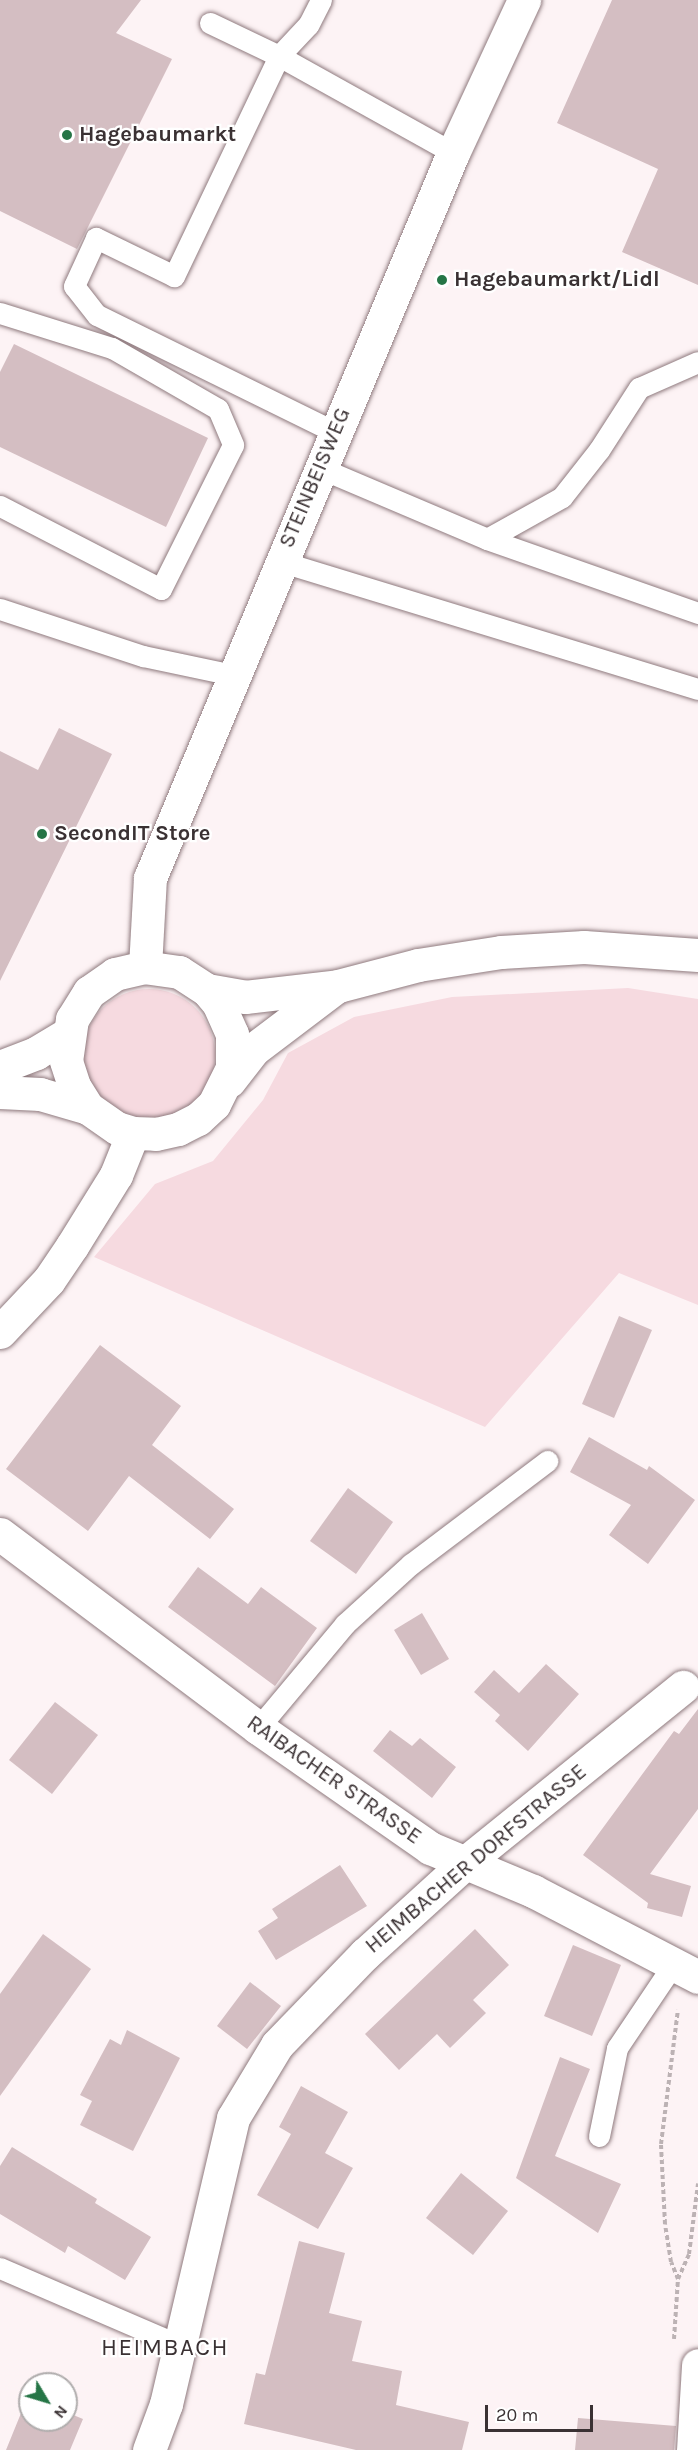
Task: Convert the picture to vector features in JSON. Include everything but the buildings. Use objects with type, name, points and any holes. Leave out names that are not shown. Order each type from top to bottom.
[{"type":"street","name":"STEINBEISWEG","points":[[145,967],[150,878],[279,561],[453,153],[524,0]]},
{"type":"street","points":[[207,990],[245,998],[338,986],[418,965],[501,952],[584,947],[698,955]]},
{"type":"street","points":[[88,1108],[74,1086],[66,1061],[68,1034],[89,992],[115,975],[145,967],[178,972],[207,990],[218,1003],[232,1034],[232,1068],[226,1084]]},
{"type":"street","points":[[0,1092],[40,1094],[88,1108],[117,1128],[133,1133],[156,1134],[198,1119],[214,1104],[226,1084],[254,1049],[338,986]]},
{"type":"street","points":[[0,1067],[36,1053],[68,1034]]},
{"type":"street","points":[[0,1332],[49,1280],[72,1246],[116,1175],[133,1133]]},
{"type":"street","name":"RAIBACHER STRASSE","points":[[0,1534],[258,1728],[430,1848],[533,1891],[683,1981]]},
{"type":"street","name":"HEIMBACHER DORFSTRASSE","points":[[148,2450],[166,2404],[181,2346],[213,2190],[233,2118],[277,2045],[365,1954],[466,1862],[683,1687]]},
{"type":"street","points":[[685,2357],[693,2450]]},
{"type":"lane","points":[[321,0],[308,25],[279,56],[174,276],[96,238],[74,286],[97,315],[335,432]]},
{"type":"lane","points":[[210,23],[279,56],[453,153]]},
{"type":"lane","points":[[0,313],[112,348],[218,409],[233,445],[161,590],[0,506]]},
{"type":"lane","points":[[487,539],[562,497],[599,450],[639,388],[698,362]]},
{"type":"lane","points":[[320,468],[487,539],[698,613]]},
{"type":"lane","points":[[279,561],[698,689]]},
{"type":"lane","points":[[0,609],[142,656],[233,675]]},
{"type":"lane","points":[[258,1728],[345,1624],[411,1564],[547,1461]]},
{"type":"lane","points":[[599,2136],[617,2048],[683,1981]]},
{"type":"lane","points":[[0,2268],[181,2346]]},
{"type":"path","points":[[683,1981],[661,2144],[665,2224],[671,2262],[678,2279],[685,2357]]},
{"type":"path","points":[[678,2279],[689,2254],[698,2184]]},
{"type":"shaded area","points":[[628,988],[698,999],[698,1305],[619,1273],[485,1427],[94,1257],[155,1184],[213,1161],[263,1100],[288,1053],[354,1017],[452,997]]},
{"type":"shaded area","points":[[149,989],[174,994],[186,1000],[204,1018],[210,1030],[215,1055],[210,1080],[204,1092],[186,1110],[174,1116],[149,1121],[124,1116],[112,1110],[94,1092],[88,1080],[83,1055],[88,1030],[94,1018],[112,1000],[124,994]]},
{"type":"place","name":"Hagebaumarkt","points":[[67,135]]},
{"type":"place","name":"Hagebaumarkt/Lidl","points":[[442,280]]},
{"type":"place","name":"SecondIT Store","points":[[42,834]]},
{"type":"district","name":"HEIMBACH","points":[[165,2348]]}]
